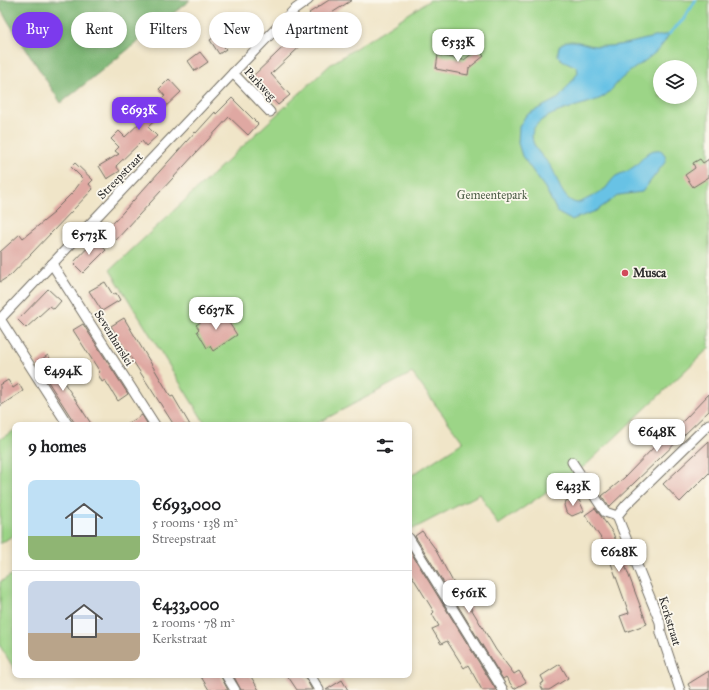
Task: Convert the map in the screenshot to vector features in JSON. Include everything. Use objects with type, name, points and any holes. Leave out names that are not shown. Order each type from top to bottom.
[{"type":"street","name":"Streepstraat","points":[[0,319],[233,73],[294,10],[308,0]]},
{"type":"street","name":"Parkweg","points":[[233,73],[270,112]]},
{"type":"street","name":"Sevenhanslei","points":[[52,264],[152,422]]},
{"type":"street","points":[[0,319],[66,422]]},
{"type":"street","points":[[572,462],[606,512],[617,516],[626,505],[709,424]]},
{"type":"street","name":"Kerkstraat","points":[[617,516],[660,622],[661,633],[680,690]]},
{"type":"street","points":[[412,543],[504,690]]},
{"type":"street","points":[[228,678],[235,690]]},
{"type":"street","points":[[312,678],[319,690]]},
{"type":"green space","points":[[0,0],[190,0],[175,12],[135,12],[135,44],[61,103],[25,48],[63,48],[63,12],[12,12],[12,27],[0,9]]},
{"type":"green space","name":"Gemeentepark","points":[[430,0],[709,0],[709,348],[586,465],[498,525],[480,494],[413,529],[412,475],[463,442],[412,373],[320,422],[204,422],[110,270],[331,64],[356,48],[362,48],[362,44]]},
{"type":"green space","points":[[12,432],[12,536],[0,544],[0,439]]},
{"type":"green space","points":[[12,575],[12,665],[0,646],[0,582]]},
{"type":"water","points":[[669,34],[654,54],[621,79],[604,96],[594,101],[550,115],[535,127],[532,135],[534,146],[553,170],[559,185],[568,199],[577,203],[606,188],[616,176],[636,165],[648,153],[661,150],[665,155],[666,161],[642,192],[619,195],[596,211],[571,220],[558,213],[545,188],[522,156],[518,143],[519,127],[526,115],[559,98],[578,73],[577,67],[562,60],[558,56],[560,45],[567,41],[571,41],[592,46],[615,46]]},
{"type":"building","points":[[329,0],[352,0],[333,12],[311,12]]},
{"type":"building","points":[[215,48],[226,49],[219,54]]},
{"type":"building","points":[[282,48],[298,48],[271,74],[290,95],[278,105],[252,77]]},
{"type":"building","points":[[478,49],[484,56],[469,68],[468,75],[436,69],[438,55],[464,60]]},
{"type":"building","points":[[200,52],[208,62],[195,71],[188,61]]},
{"type":"building","points":[[169,79],[181,92],[162,110],[164,112],[148,127],[157,136],[146,146],[142,141],[116,166],[120,171],[107,179],[99,166],[119,154],[115,151],[119,147],[111,139],[119,131],[125,137],[148,115],[146,113],[165,96],[159,89]]},
{"type":"building","points":[[232,98],[258,124],[248,135],[229,117],[116,240],[106,231],[195,132],[196,133],[215,112],[216,114]]},
{"type":"building","points":[[700,159],[703,163],[709,159],[709,177],[693,187],[685,175],[695,168],[693,163]]},
{"type":"building","points":[[75,163],[93,180],[89,184],[93,189],[11,275],[0,282],[0,252],[20,234],[23,238],[54,213],[53,212],[74,191],[83,179],[71,167]]},
{"type":"building","points":[[95,240],[106,250],[83,273],[73,263]]},
{"type":"building","points":[[105,282],[113,295],[116,293],[120,300],[102,311],[89,291]]},
{"type":"building","points":[[48,289],[61,301],[54,309],[50,306],[26,328],[18,320]]},
{"type":"building","points":[[220,309],[237,335],[213,351],[210,346],[207,348],[197,331],[199,329],[196,325]]},
{"type":"building","points":[[124,318],[171,397],[173,396],[188,422],[172,422],[111,326]]},
{"type":"building","points":[[83,324],[128,394],[118,401],[105,380],[102,382],[98,374],[100,372],[73,330]]},
{"type":"building","points":[[48,355],[90,422],[74,422],[36,363]]},
{"type":"building","points":[[8,380],[13,388],[19,384],[23,391],[0,406],[0,385]]},
{"type":"building","points":[[709,394],[709,411],[609,507],[602,496],[624,478],[657,444],[659,446]]},
{"type":"building","points":[[142,415],[146,422],[131,422]]},
{"type":"building","points":[[709,441],[709,473],[680,502],[663,484]]},
{"type":"building","points":[[572,498],[579,500],[584,511],[572,516],[566,512],[564,505],[566,501]]},
{"type":"building","points":[[595,508],[613,533],[647,624],[626,632],[620,616],[629,613],[603,541],[585,515]]},
{"type":"building","points":[[422,531],[434,547],[453,582],[466,600],[496,650],[514,674],[519,671],[526,682],[514,689],[506,677],[503,679],[415,536]]},
{"type":"building","points":[[412,554],[496,690],[482,690],[468,665],[464,668],[447,641],[441,644],[432,629],[439,626],[432,614],[434,612],[412,576]]},
{"type":"building","points":[[560,664],[568,678],[549,690],[543,690],[540,684],[544,682],[541,676]]},
{"type":"building","points":[[709,671],[709,690],[691,690],[688,684]]},
{"type":"building","points":[[202,678],[222,678],[228,690],[209,690]]},
{"type":"building","points":[[235,678],[252,678],[259,690],[241,690]]},
{"type":"building","points":[[289,678],[306,678],[312,690],[297,690]]},
{"type":"building","points":[[342,680],[348,690],[326,690]]},
{"type":"waterway","points":[[669,34],[683,20],[696,0]]},
{"type":"place","name":"Musca","points":[[625,273]]}]
